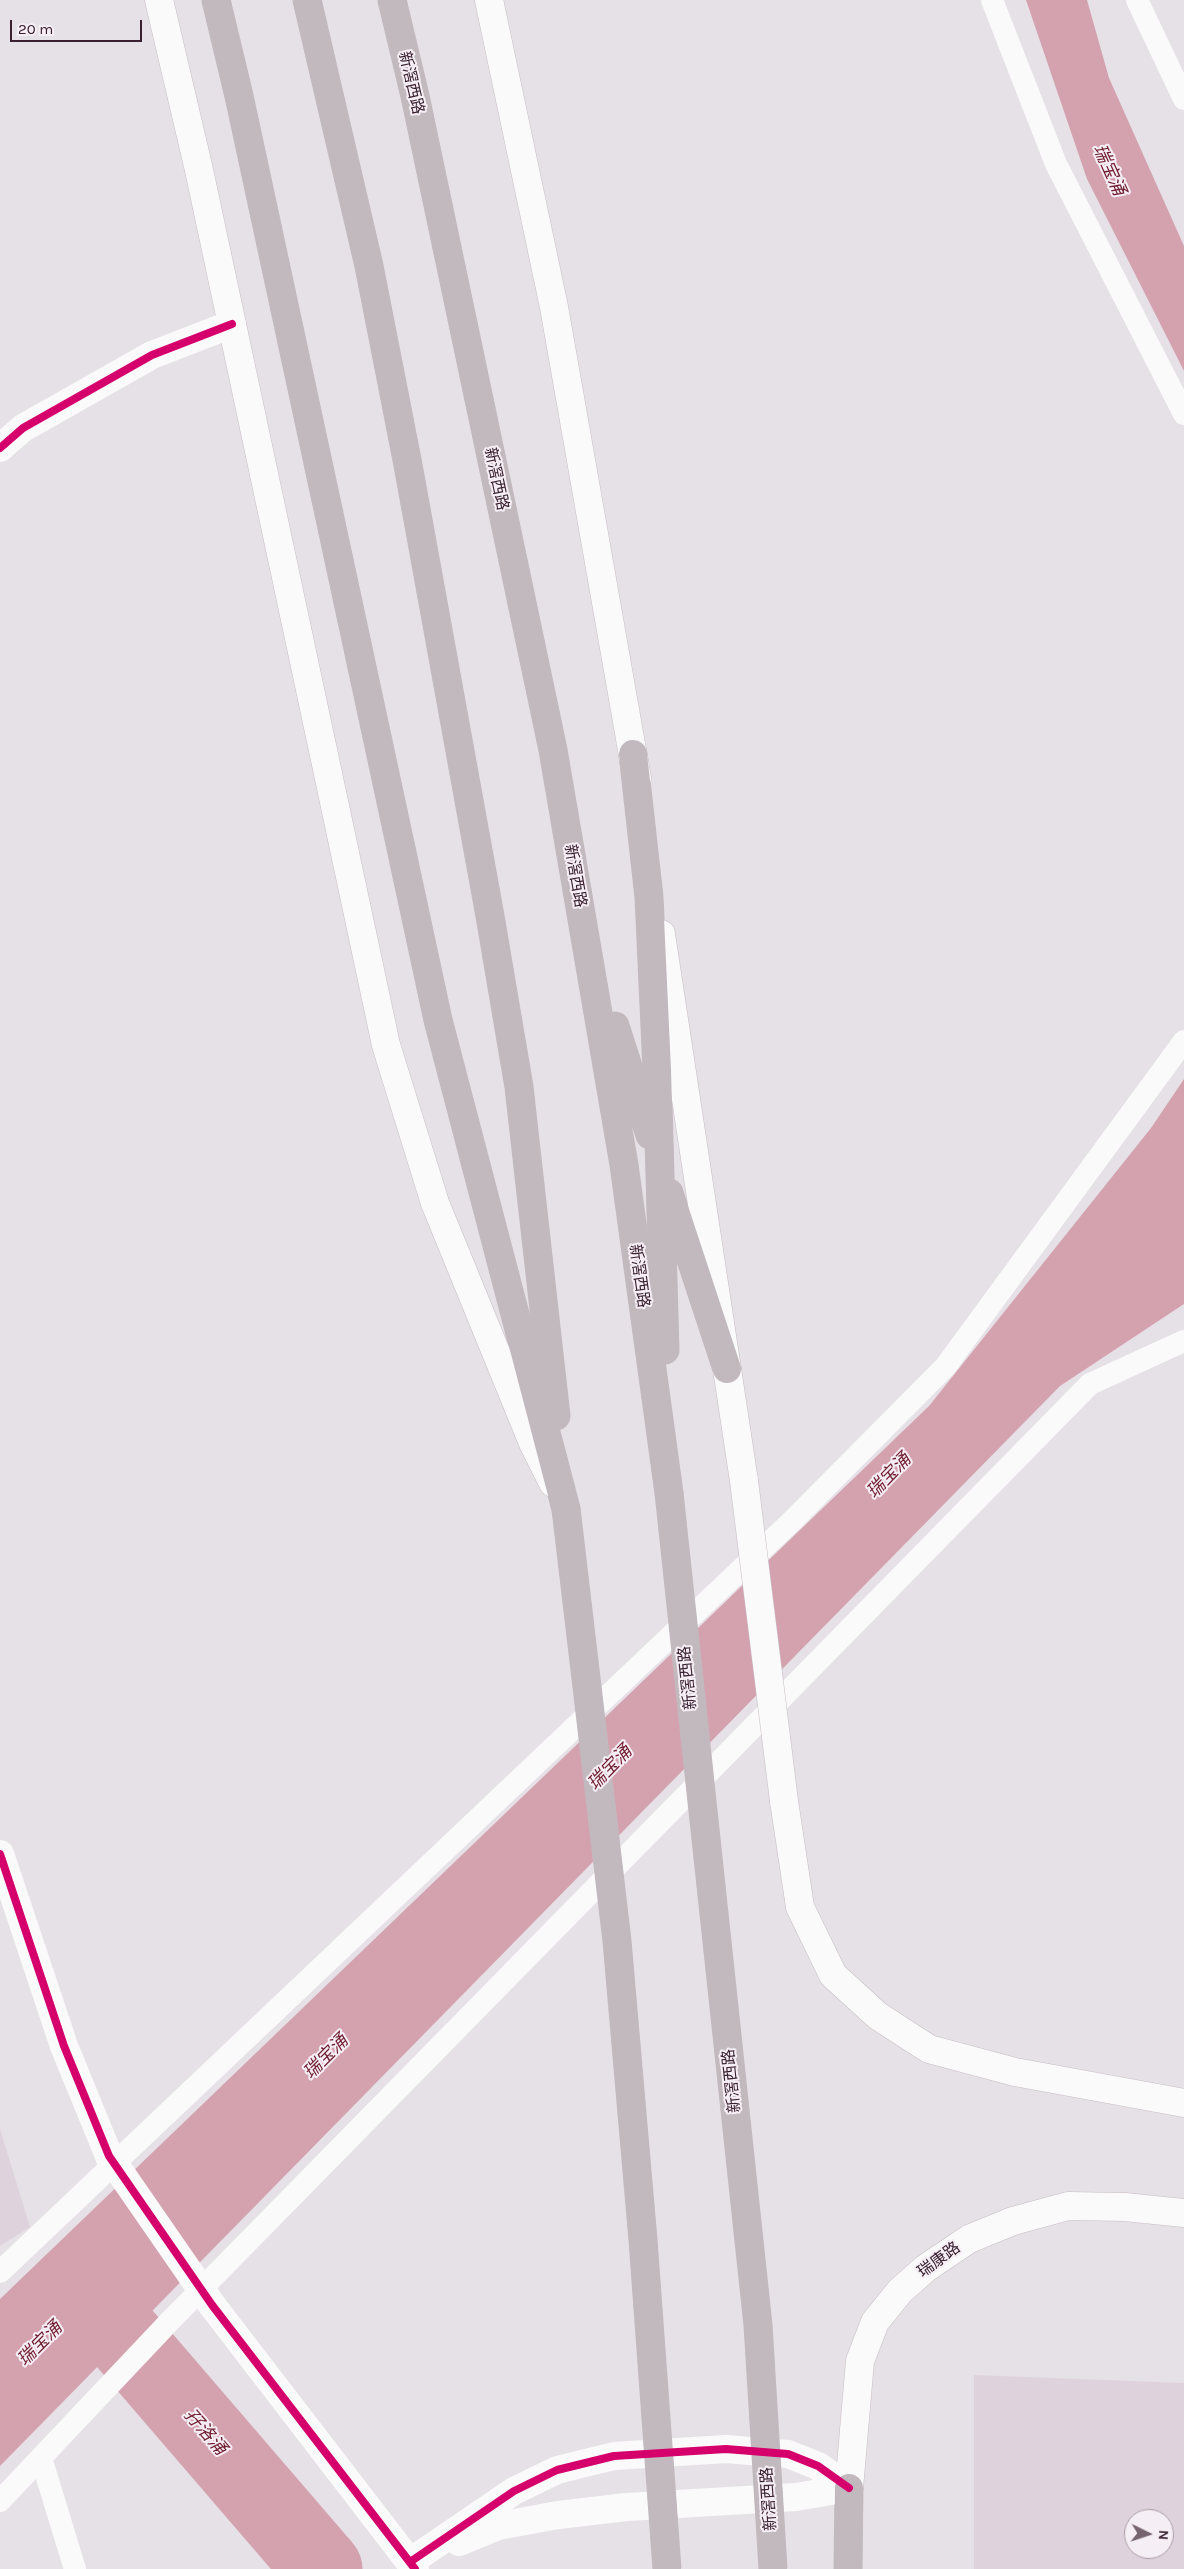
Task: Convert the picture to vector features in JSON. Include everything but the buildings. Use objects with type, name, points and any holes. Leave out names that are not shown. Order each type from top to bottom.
[{"type":"highway","points":[[216,0],[239,96],[438,1020],[566,1509]]},
{"type":"highway","points":[[307,0],[320,48],[374,294],[410,474],[519,1087],[535,1216],[566,1509],[618,1941],[667,2569]]},
{"type":"highway","name":"新滘西路","points":[[392,0],[415,96],[553,750],[624,1164],[668,1494],[758,2325],[773,2569]]},
{"type":"highway","points":[[633,754],[649,898],[659,1164],[668,1494]]},
{"type":"highway","points":[[586,935],[727,1369]]},
{"type":"highway","points":[[848,2569],[849,2488]]},
{"type":"main road","points":[[159,0],[232,324],[386,1045],[435,1203],[533,1443],[566,1509]]},
{"type":"main road","points":[[491,0],[554,307],[633,754],[744,1481],[784,1801],[800,1907],[833,1975],[878,2016],[929,2049],[1015,2072],[1184,2103]]},
{"type":"main road","points":[[0,448],[23,428],[152,355],[232,324]]},
{"type":"main road","points":[[0,1854],[64,2046],[109,2156],[212,2305],[412,2565]]},
{"type":"main road","name":"瑞康路","points":[[849,2488],[860,2361],[875,2322],[900,2291],[926,2268],[969,2239],[1013,2221],[1068,2206],[1125,2207],[1184,2214]]},
{"type":"main road","points":[[412,2565],[514,2491],[557,2470],[614,2456],[726,2449],[788,2454],[818,2466],[849,2488]]},
{"type":"main road","points":[[412,2565],[498,2526],[558,2515],[627,2507],[796,2498],[849,2488]]},
{"type":"lane","points":[[992,0],[1056,164],[1184,414]]},
{"type":"lane","points":[[1137,0],[1184,99]]},
{"type":"lane","points":[[0,2272],[791,1522],[945,1367],[1184,1041]]},
{"type":"lane","points":[[0,2501],[177,2314],[1090,1384],[1184,1341]]},
{"type":"lane","points":[[41,2458],[75,2569]]},
{"type":"shaded area","points":[[0,2129],[30,2227],[0,2246]]},
{"type":"shaded area","points":[[974,2375],[1184,2383],[1184,2569],[974,2569]]},
{"type":"water","name":"瑞宝涌","points":[[1026,0],[1087,0],[1109,78],[1184,246],[1184,371],[1087,179]]},
{"type":"water","name":"瑞宝涌","points":[[1184,1079],[1184,1304],[1060,1386],[0,2466],[0,2299],[929,1406],[1151,1128]]},
{"type":"waterway","name":"孖洛涌","points":[[88,2296],[323,2569]]},
{"type":"cycle path","points":[[0,448],[23,428],[152,355],[232,324]]},
{"type":"cycle path","points":[[0,1854],[64,2046],[109,2156],[212,2305],[415,2569]]},
{"type":"cycle path","points":[[410,2562],[514,2491],[557,2470],[614,2456],[726,2449],[788,2454],[818,2466],[849,2488]]}]
